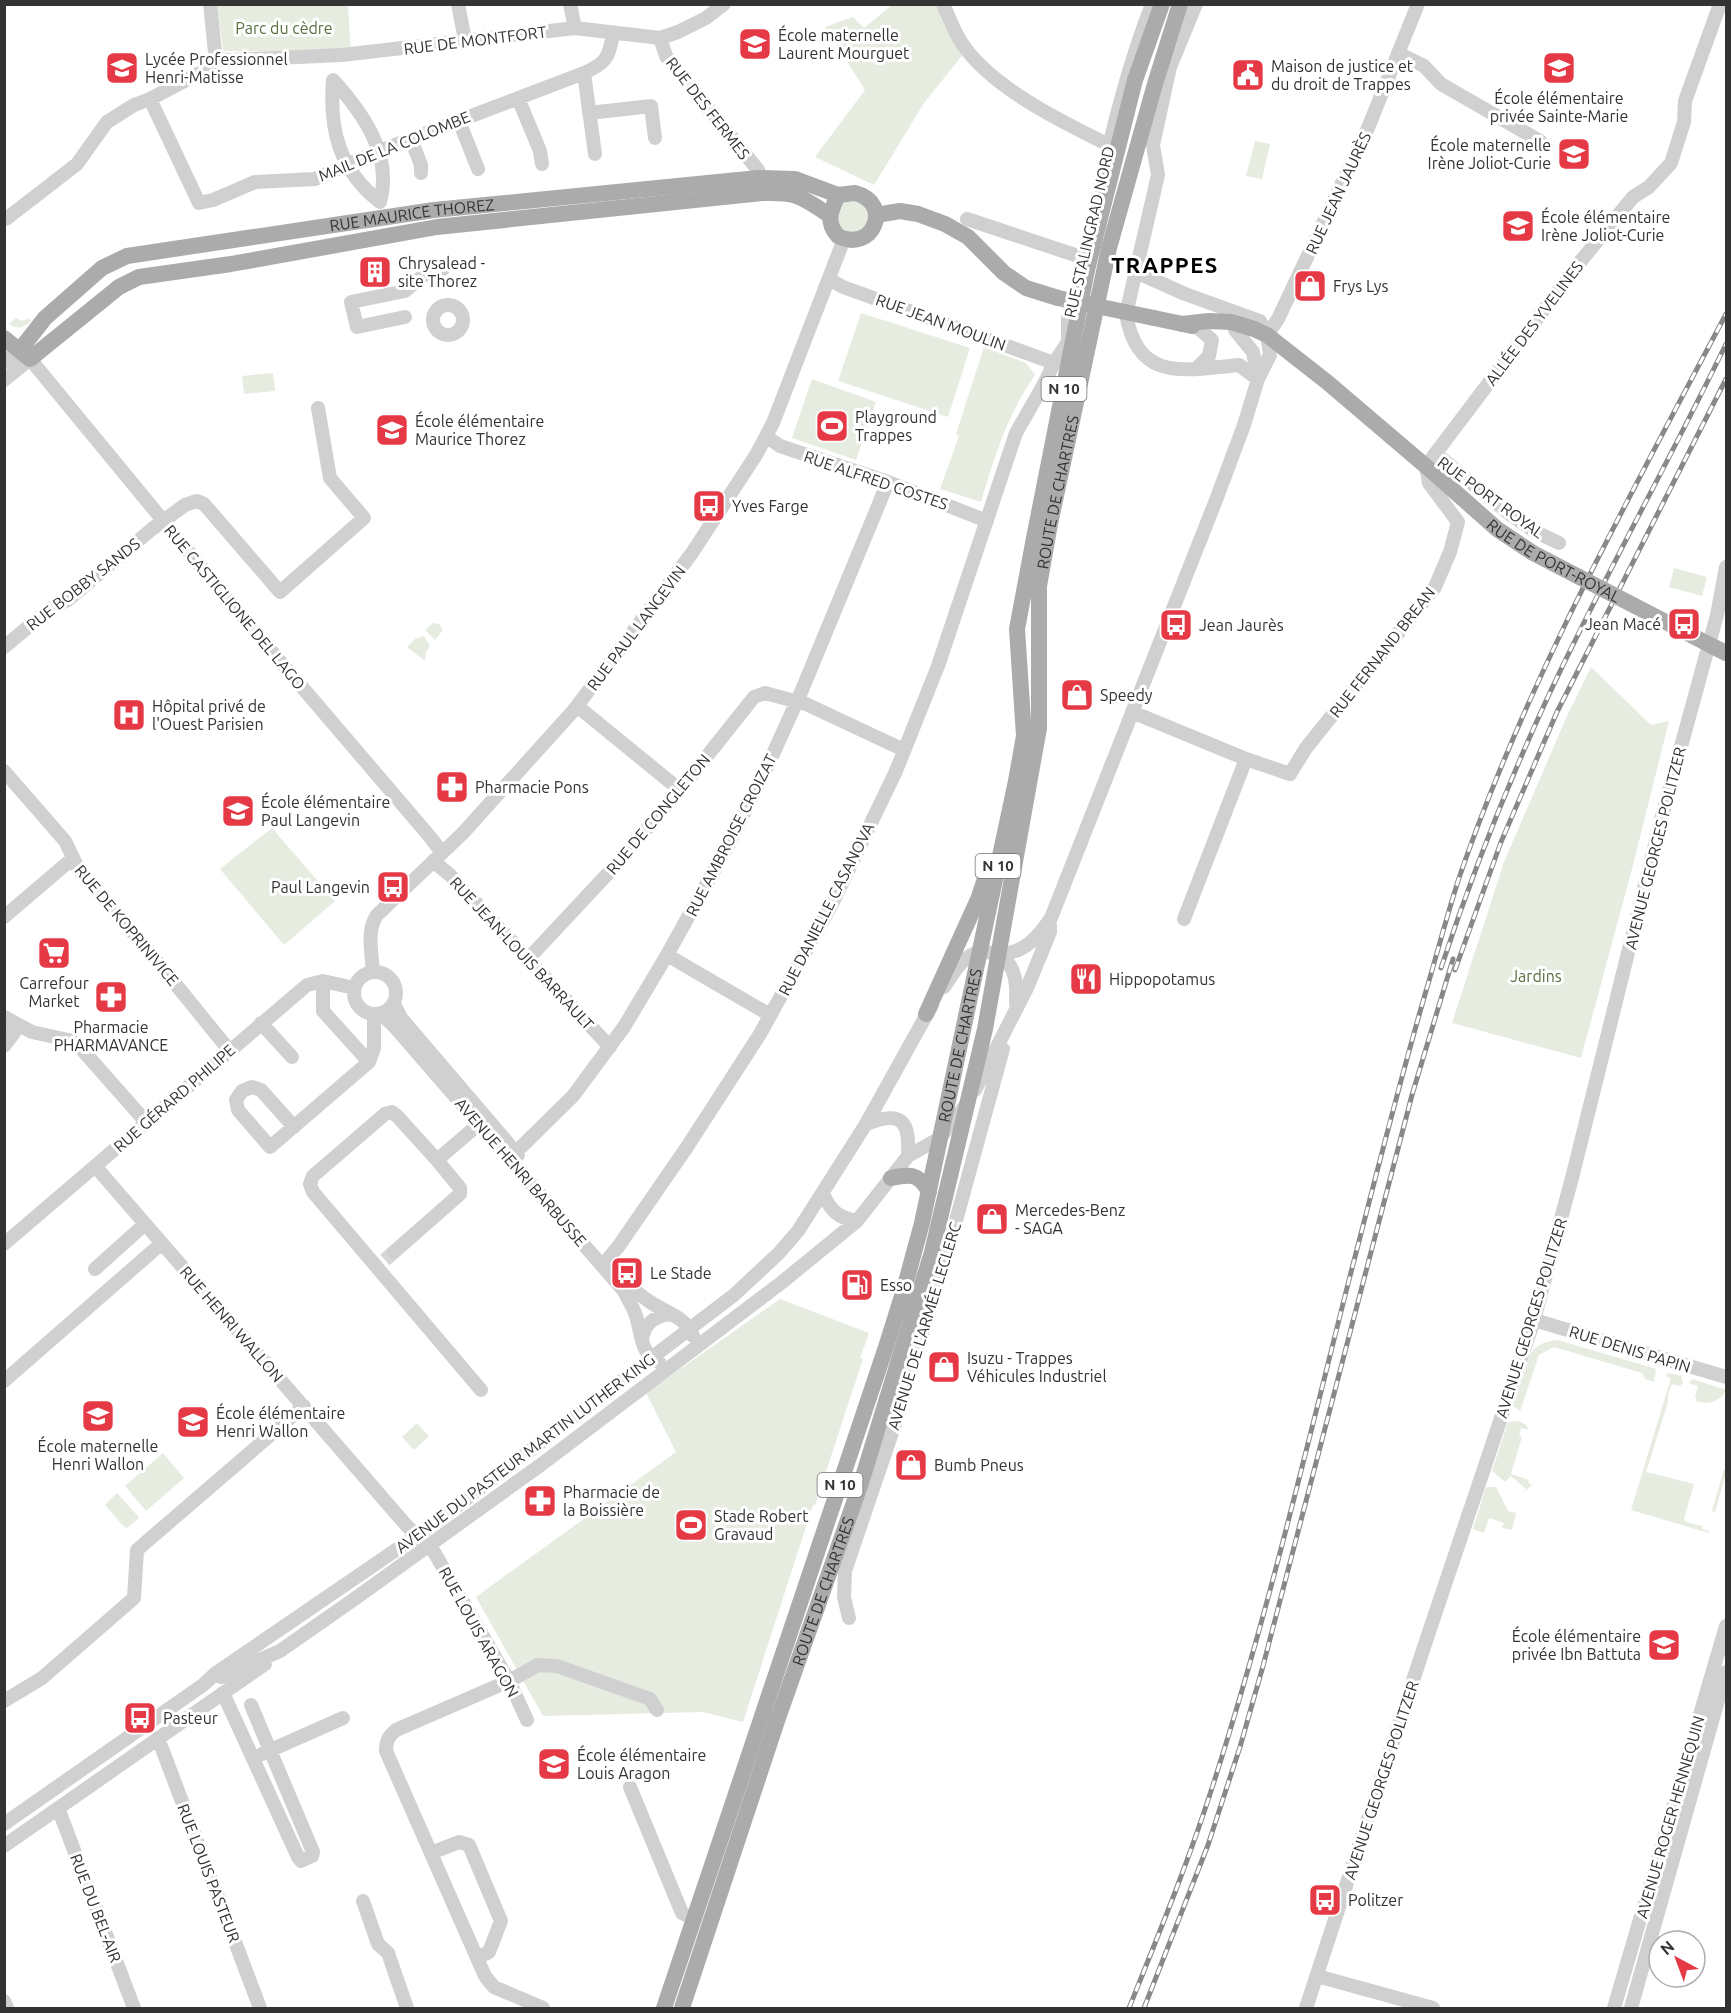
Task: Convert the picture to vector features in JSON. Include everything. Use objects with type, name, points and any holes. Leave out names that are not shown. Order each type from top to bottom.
[{"type":"main road","name":"ROUTE DE CHARTRES","points":[[664,2008],[903,1293],[940,1138],[1016,781],[1024,736],[1017,629],[1087,270],[1135,80],[1162,4]]},
{"type":"main road","name":"ROUTE DE CHARTRES","points":[[682,2008],[778,1718],[861,1483],[932,1252],[969,1101],[1000,954],[1039,728],[1038,631],[1041,576],[1109,248],[1151,95],[1180,4]]},
{"type":"main road","name":"RUE MAURICE THOREZ","points":[[16,347],[139,277],[231,264],[437,227],[760,186],[795,179],[838,195]]},
{"type":"main road","points":[[760,186],[801,197],[829,215]]},
{"type":"main road","name":"RUE MAURICE THOREZ","points":[[16,347],[102,268],[127,256],[381,209],[434,210],[760,186]]},
{"type":"main road","points":[[855,193],[863,195],[870,201],[876,215],[873,229],[867,235],[855,240],[844,238],[834,231],[829,215],[838,195],[855,193]]},
{"type":"main road","points":[[876,215],[900,211],[922,215],[945,224],[968,237],[1004,273],[1026,288],[1058,298],[1190,326]]},
{"type":"main road","name":"RUE DE PORT-ROYAL","points":[[1190,326],[1209,321],[1231,322],[1254,328],[1267,335]]},
{"type":"main road","name":"RUE DE PORT-ROYAL","points":[[1190,326],[1235,330],[1254,336],[1286,334],[1368,407],[1400,442],[1432,464],[1497,529],[1533,553],[1719,649]]},
{"type":"main road","points":[[4,327],[16,347]]},
{"type":"main road","points":[[926,1014],[979,897],[1006,792],[1016,781]]},
{"type":"main road","points":[[891,1178],[905,1175],[915,1176],[923,1182],[928,1192]]},
{"type":"street","points":[[6,219],[77,164],[107,122],[134,105],[211,67],[217,59],[210,4]]},
{"type":"street","points":[[458,4],[465,40]]},
{"type":"street","points":[[570,4],[575,28]]},
{"type":"street","name":"RUE DE MONTFORT","points":[[217,59],[326,57],[575,28],[660,38],[706,18],[724,4]]},
{"type":"street","points":[[943,4],[961,43],[988,73],[1052,117],[1109,145]]},
{"type":"street","name":"RUE STALINGRAD NORD","points":[[987,520],[1016,433],[1068,342],[1068,318],[1109,145],[1139,37],[1152,4]]},
{"type":"street","points":[[1196,4],[1170,68],[1153,145],[1158,175],[1126,314],[1129,331],[1137,348],[1149,360],[1172,370],[1239,365],[1258,379]]},
{"type":"street","name":"RUE JEAN JAURÈS","points":[[1132,712],[1244,425],[1258,379],[1269,355],[1267,335],[1280,315],[1355,157],[1418,4]]},
{"type":"street","name":"ALLÉE DES YVELINES","points":[[1432,464],[1586,254],[1633,197],[1649,187],[1671,163],[1684,122],[1685,101],[1720,4]]},
{"type":"street","name":"MAIL DE LA COLOMBE","points":[[150,99],[199,203],[213,200],[255,182],[315,179],[584,73],[605,62],[613,34]]},
{"type":"street","name":"RUE DES FERMES","points":[[660,38],[666,56],[758,170],[760,186]]},
{"type":"street","points":[[1398,53],[1424,66],[1441,84],[1540,141]]},
{"type":"street","points":[[326,57],[333,80],[333,123],[347,166],[381,209]]},
{"type":"street","points":[[584,73],[594,154]]},
{"type":"street","points":[[333,80],[364,119],[379,152],[383,177],[381,209]]},
{"type":"street","points":[[518,98],[540,151],[542,164]]},
{"type":"street","points":[[589,113],[651,106],[655,138]]},
{"type":"street","points":[[459,121],[478,169]]},
{"type":"street","points":[[411,140],[422,173]]},
{"type":"street","points":[[967,219],[1084,258]]},
{"type":"street","name":"RUE PAUL LANGEVIN","points":[[373,972],[370,932],[372,922],[377,915],[463,833],[577,706],[674,579],[718,515],[767,437],[844,238]]},
{"type":"street","points":[[405,317],[357,327],[351,302],[405,291],[431,270],[443,269]]},
{"type":"street","points":[[1136,272],[1185,294],[1260,321],[1267,335]]},
{"type":"street","name":"RUE JEAN MOULIN","points":[[829,279],[1054,363]]},
{"type":"street","points":[[1190,326],[1212,340],[1209,356],[1197,368]]},
{"type":"street","name":"RUE JEAN JAURÈS","points":[[1235,330],[1253,352],[1258,379]]},
{"type":"street","points":[[4,362],[16,347]]},
{"type":"street","points":[[4,380],[16,347]]},
{"type":"street","name":"RUE CASTIGLIONE DEL LAGO","points":[[16,347],[431,838],[437,857]]},
{"type":"street","name":"RUE BOBBY SANDS","points":[[4,647],[51,608],[68,600],[162,521],[185,505],[197,501],[204,504],[280,592],[364,518],[330,478],[318,408]]},
{"type":"street","name":"RUE ALFRED COSTES","points":[[767,437],[780,446],[888,482],[987,520]]},
{"type":"street","name":"RUE FERNAND BREAN","points":[[1246,759],[1290,774],[1306,748],[1435,587],[1450,552],[1458,522],[1429,483],[1432,464]]},
{"type":"street","name":"RUE PORT ROYAL","points":[[1432,464],[1534,531],[1559,543]]},
{"type":"street","name":"RUE AMBROISE CROIZAT","points":[[516,1152],[573,1096],[624,1027],[667,955],[728,845],[797,703],[888,482]]},
{"type":"street","name":"RUE DANIELLE CASANOVA","points":[[605,1263],[687,1147],[770,1015],[833,902],[904,750],[938,666],[987,520]]},
{"type":"street","name":"AVENUE GEORGES POLITZER","points":[[1306,2008],[1533,1320],[1573,1174],[1662,816],[1717,615],[1726,567]]},
{"type":"street","name":"RUE DE CONGLETON","points":[[528,959],[614,867],[680,790],[754,697],[765,693],[806,704],[904,750]]},
{"type":"street","points":[[577,706],[680,790]]},
{"type":"street","points":[[1132,712],[1246,759],[1184,919]]},
{"type":"street","name":"AVENUE DE L'ARMÉE LECLERC","points":[[1000,954],[1028,946],[1051,918],[1132,712]]},
{"type":"street","name":"RUE DE KOPRINIVICE","points":[[4,771],[64,841],[79,870],[230,1050]]},
{"type":"street","name":"RUE JEAN-LOUIS BARRAULT","points":[[437,857],[450,875],[610,1047]]},
{"type":"street","points":[[4,917],[72,859]]},
{"type":"street","name":"AVENUE DE L'ARMÉE LECLERC","points":[[969,1101],[1027,988],[1050,932],[1051,918]]},
{"type":"street","name":"ROUTE DE CHARTRES","points":[[980,952],[1000,954]]},
{"type":"street","name":"AVENUE DU PASTEUR MARTIN LUTHER KING","points":[[4,1824],[203,1685],[216,1673],[417,1535],[734,1295],[779,1253],[798,1231],[866,1124],[926,1014],[958,966],[980,952]]},
{"type":"street","name":"AVENUE DE L'ARMÉE LECLERC","points":[[1000,954],[1015,973],[1016,1008]]},
{"type":"street","points":[[667,955],[770,1015]]},
{"type":"street","points":[[373,972],[381,972],[396,986],[397,996],[394,1004],[378,1014],[367,1013],[358,1006],[354,997],[354,988],[358,981],[365,974],[373,972]]},
{"type":"street","points":[[354,988],[323,981],[323,1011],[369,1062]]},
{"type":"street","name":"RUE GÉRARD PHILIPE","points":[[4,1244],[261,1023],[307,986],[323,981]]},
{"type":"street","name":"AVENUE HENRI BARBUSSE","points":[[394,1004],[404,1023],[516,1152],[605,1263],[631,1305],[642,1340],[651,1359]]},
{"type":"street","points":[[294,1127],[261,1090],[252,1087],[242,1091],[236,1100],[238,1110],[270,1147],[294,1127],[369,1062],[374,1048],[378,1014]]},
{"type":"street","name":"AVENUE HENRI BARBUSSE","points":[[378,1014],[605,1263],[630,1286],[670,1314],[681,1318],[690,1328]]},
{"type":"street","points":[[4,1046],[14,1033],[6,1019]]},
{"type":"street","points":[[6,1019],[32,1032],[78,1045],[146,1122]]},
{"type":"street","points":[[261,1023],[292,1057]]},
{"type":"street","name":"AVENUE DE L'ARMÉE LECLERC","points":[[849,1618],[844,1597],[845,1571],[896,1421],[954,1228],[1005,1041],[1004,1033]]},
{"type":"street","points":[[356,1049],[374,1048]]},
{"type":"street","name":"ROUTE DE CHARTRES","points":[[940,1138],[969,1101]]},
{"type":"street","points":[[385,1260],[460,1194],[460,1188],[437,1160],[392,1113],[385,1114],[313,1176],[310,1184],[313,1192],[385,1260],[482,1390]]},
{"type":"street","points":[[866,1124],[883,1117],[893,1116],[902,1122],[908,1131],[908,1156]]},
{"type":"street","points":[[437,1160],[479,1124]]},
{"type":"street","name":"AVENUE DU PASTEUR MARTIN LUTHER KING","points":[[203,1685],[280,1651],[542,1464],[816,1256],[857,1221],[908,1156],[940,1138]]},
{"type":"street","name":"RUE HENRI WALLON","points":[[95,1166],[417,1535]]},
{"type":"street","points":[[823,1194],[836,1215],[857,1221]]},
{"type":"street","points":[[95,1269],[145,1224]]},
{"type":"street","points":[[4,1381],[162,1243]]},
{"type":"street","points":[[642,1340],[644,1329],[651,1320],[659,1315],[670,1314]]},
{"type":"street","name":"RUE DENIS PAPIN","points":[[1533,1320],[1726,1377]]},
{"type":"street","points":[[690,1328],[698,1346]]},
{"type":"street","points":[[651,1359],[670,1367]]},
{"type":"street","points":[[4,1701],[42,1678],[134,1598],[136,1550],[304,1406]]},
{"type":"street","name":"RUE LOUIS ARAGON","points":[[417,1535],[434,1552],[509,1681],[527,1720]]},
{"type":"street","name":"AVENUE ROGER HENNEQUIN","points":[[1614,2008],[1726,1626]]},
{"type":"street","name":"AVENUE DU PASTEUR MARTIN LUTHER KING","points":[[4,1846],[272,1660],[280,1651]]},
{"type":"street","points":[[543,2008],[494,1987],[485,1976],[386,1751],[389,1737],[396,1730],[509,1681],[538,1665],[557,1666],[650,1699],[657,1710]]},
{"type":"street","name":"AVENUE ROGER HENNEQUIN","points":[[1630,2008],[1726,1672]]},
{"type":"street","points":[[223,1693],[298,1857],[301,1861],[306,1860],[312,1856],[313,1852],[252,1705]]},
{"type":"street","points":[[253,1759],[343,1718]]},
{"type":"street","name":"RUE LOUIS PASTEUR","points":[[158,1738],[260,2008]]},
{"type":"street","points":[[630,1787],[682,1913],[694,1919]]},
{"type":"street","name":"RUE DU BEL-AIR","points":[[58,1808],[134,2008]]},
{"type":"street","points":[[431,1853],[459,1842],[469,1845],[501,1921],[489,1952],[477,1958]]},
{"type":"street","points":[[363,1901],[378,1944],[388,1953],[407,2008]]},
{"type":"street","points":[[1317,1976],[1433,2008]]},
{"type":"street","points":[[4,2001],[7,2008]]},
{"type":"green space","name":"Parc du cèdre","points":[[217,5],[348,5],[351,52],[223,51]]},
{"type":"green space","points":[[892,5],[937,5],[965,52],[924,103],[874,185],[815,157],[865,90],[825,27],[853,17],[864,28]]},
{"type":"green space","points":[[1255,141],[1270,144],[1262,179],[1246,176]]},
{"type":"green space","points":[[859,201],[869,212],[868,223],[856,233],[841,229],[836,210],[843,202]]},
{"type":"green space","points":[[861,313],[970,348],[948,417],[838,381]]},
{"type":"green space","points":[[16,318],[22,321],[30,318],[31,321],[20,327],[9,324]]},
{"type":"green space","points":[[984,347],[1026,363],[1035,375],[1009,420],[981,502],[940,489],[959,436],[956,434]]},
{"type":"green space","points":[[273,373],[275,391],[244,394],[242,376]]},
{"type":"green space","name":"Playground Trappes","points":[[812,379],[876,402],[856,460],[792,438]]},
{"type":"green space","points":[[1674,568],[1707,577],[1702,596],[1669,587]]},
{"type":"green space","points":[[433,623],[439,624],[443,630],[435,640],[425,630]]},
{"type":"green space","points":[[424,636],[430,646],[426,652],[425,661],[407,647],[415,639]]},
{"type":"green space","name":"Jardins","points":[[1591,667],[1651,725],[1669,721],[1581,1058],[1452,1023],[1504,862],[1567,716]]},
{"type":"green space","points":[[272,828],[335,901],[284,945],[220,869]]},
{"type":"green space","name":"Stade Robert Gravaud","points":[[780,1299],[869,1333],[860,1358],[863,1359],[743,1722],[702,1712],[543,1716],[476,1597],[676,1452],[646,1393]]},
{"type":"green space","points":[[1558,1340],[1656,1369],[1654,1382],[1645,1379],[1642,1373],[1554,1347],[1539,1355],[1520,1411],[1513,1406],[1531,1353],[1536,1347]]},
{"type":"green space","points":[[1669,1373],[1681,1376],[1683,1383],[1680,1386],[1672,1384],[1646,1472],[1694,1484],[1684,1519],[1686,1522],[1702,1526],[1702,1529],[1709,1533],[1631,1510],[1671,1378],[1666,1376]]},
{"type":"green space","points":[[1693,1379],[1726,1390],[1713,1402],[1695,1401],[1698,1386],[1689,1383]]},
{"type":"green space","points":[[1519,1421],[1529,1430],[1521,1428],[1519,1436],[1522,1437],[1511,1474],[1529,1480],[1528,1483],[1532,1485],[1522,1494],[1526,1489],[1511,1476],[1505,1482],[1492,1471],[1508,1422]]},
{"type":"green space","points":[[417,1423],[429,1436],[414,1450],[402,1437]]},
{"type":"green space","points":[[163,1453],[184,1478],[146,1511],[125,1486]]},
{"type":"green space","points":[[1724,1469],[1726,1473],[1715,1512],[1712,1511]]},
{"type":"green space","points":[[1486,1487],[1496,1487],[1508,1511],[1516,1513],[1512,1530],[1502,1528],[1504,1523],[1489,1518],[1484,1533],[1473,1529]]},
{"type":"green space","points":[[117,1493],[139,1518],[127,1528],[105,1505]]},
{"type":"tunnel","points":[[385,1260],[394,1252]]},
{"type":"railway","points":[[1129,2008],[1193,1844],[1232,1725],[1285,1535],[1396,1099],[1459,878],[1486,804],[1548,661],[1617,521],[1726,314]]},
{"type":"railway","points":[[1441,968],[1490,833],[1546,701],[1726,344]]},
{"type":"railway","points":[[1455,970],[1501,842],[1557,712],[1726,379]]},
{"type":"railway","points":[[1144,2008],[1208,1845],[1240,1747],[1412,1095],[1453,959]]},
{"type":"place","name":"École maternelle Laurent Mourguet","points":[[755,44]]},
{"type":"place","name":"Lycée Professionnel Henri-Matisse","points":[[122,68]]},
{"type":"place","name":"École élémentaire privée Sainte-Marie","points":[[1559,68]]},
{"type":"place","name":"Maison de justice et du droit de Trappes","points":[[1248,75]]},
{"type":"place","name":"École maternelle Irène Joliot-Curie","points":[[1574,154]]},
{"type":"place","name":"École élémentaire Irène Joliot-Curie","points":[[1518,226]]},
{"type":"place","name":"Chrysalead - site Thorez","points":[[375,272]]},
{"type":"place","name":"Frys Lys","points":[[1310,286]]},
{"type":"place","name":"Playground Trappes","points":[[832,426]]},
{"type":"place","name":"École élémentaire Maurice Thorez","points":[[392,430]]},
{"type":"place","name":"Yves Farge","points":[[709,506]]},
{"type":"place","name":"Jean Macé","points":[[1684,624]]},
{"type":"place","name":"Jean Jaurès","points":[[1176,625]]},
{"type":"place","name":"Speedy","points":[[1077,695]]},
{"type":"place","name":"Hôpital privé de l'Ouest Parisien","points":[[129,715]]},
{"type":"place","name":"Pharmacie Pons","points":[[452,787]]},
{"type":"place","name":"École élémentaire Paul Langevin","points":[[238,811]]},
{"type":"place","name":"Paul Langevin","points":[[393,887]]},
{"type":"place","name":"Carrefour Market","points":[[54,953]]},
{"type":"place","name":"Hippopotamus","points":[[1086,979]]},
{"type":"place","name":"Pharmacie PHARMAVANCE","points":[[111,997]]},
{"type":"place","name":"Mercedes-Benz - SAGA","points":[[992,1219]]},
{"type":"place","name":"Le Stade","points":[[627,1273]]},
{"type":"place","name":"Esso","points":[[857,1285]]},
{"type":"place","name":"Isuzu - Trappes Véhicules Industriel","points":[[944,1367]]},
{"type":"place","name":"École maternelle Henri Wallon","points":[[98,1416]]},
{"type":"place","name":"École élémentaire Henri Wallon","points":[[193,1422]]},
{"type":"place","name":"Bumb Pneus","points":[[911,1465]]},
{"type":"place","name":"Pharmacie de la Boissière","points":[[540,1501]]},
{"type":"place","name":"Stade Robert Gravaud","points":[[691,1525]]},
{"type":"place","name":"École élémentaire privée Ibn Battuta","points":[[1664,1645]]},
{"type":"place","name":"Pasteur","points":[[140,1718]]},
{"type":"place","name":"École élémentaire Louis Aragon","points":[[554,1764]]},
{"type":"place","name":"Politzer","points":[[1325,1900]]},
{"type":"district","name":"TRAPPES","points":[[1165,265]]}]
